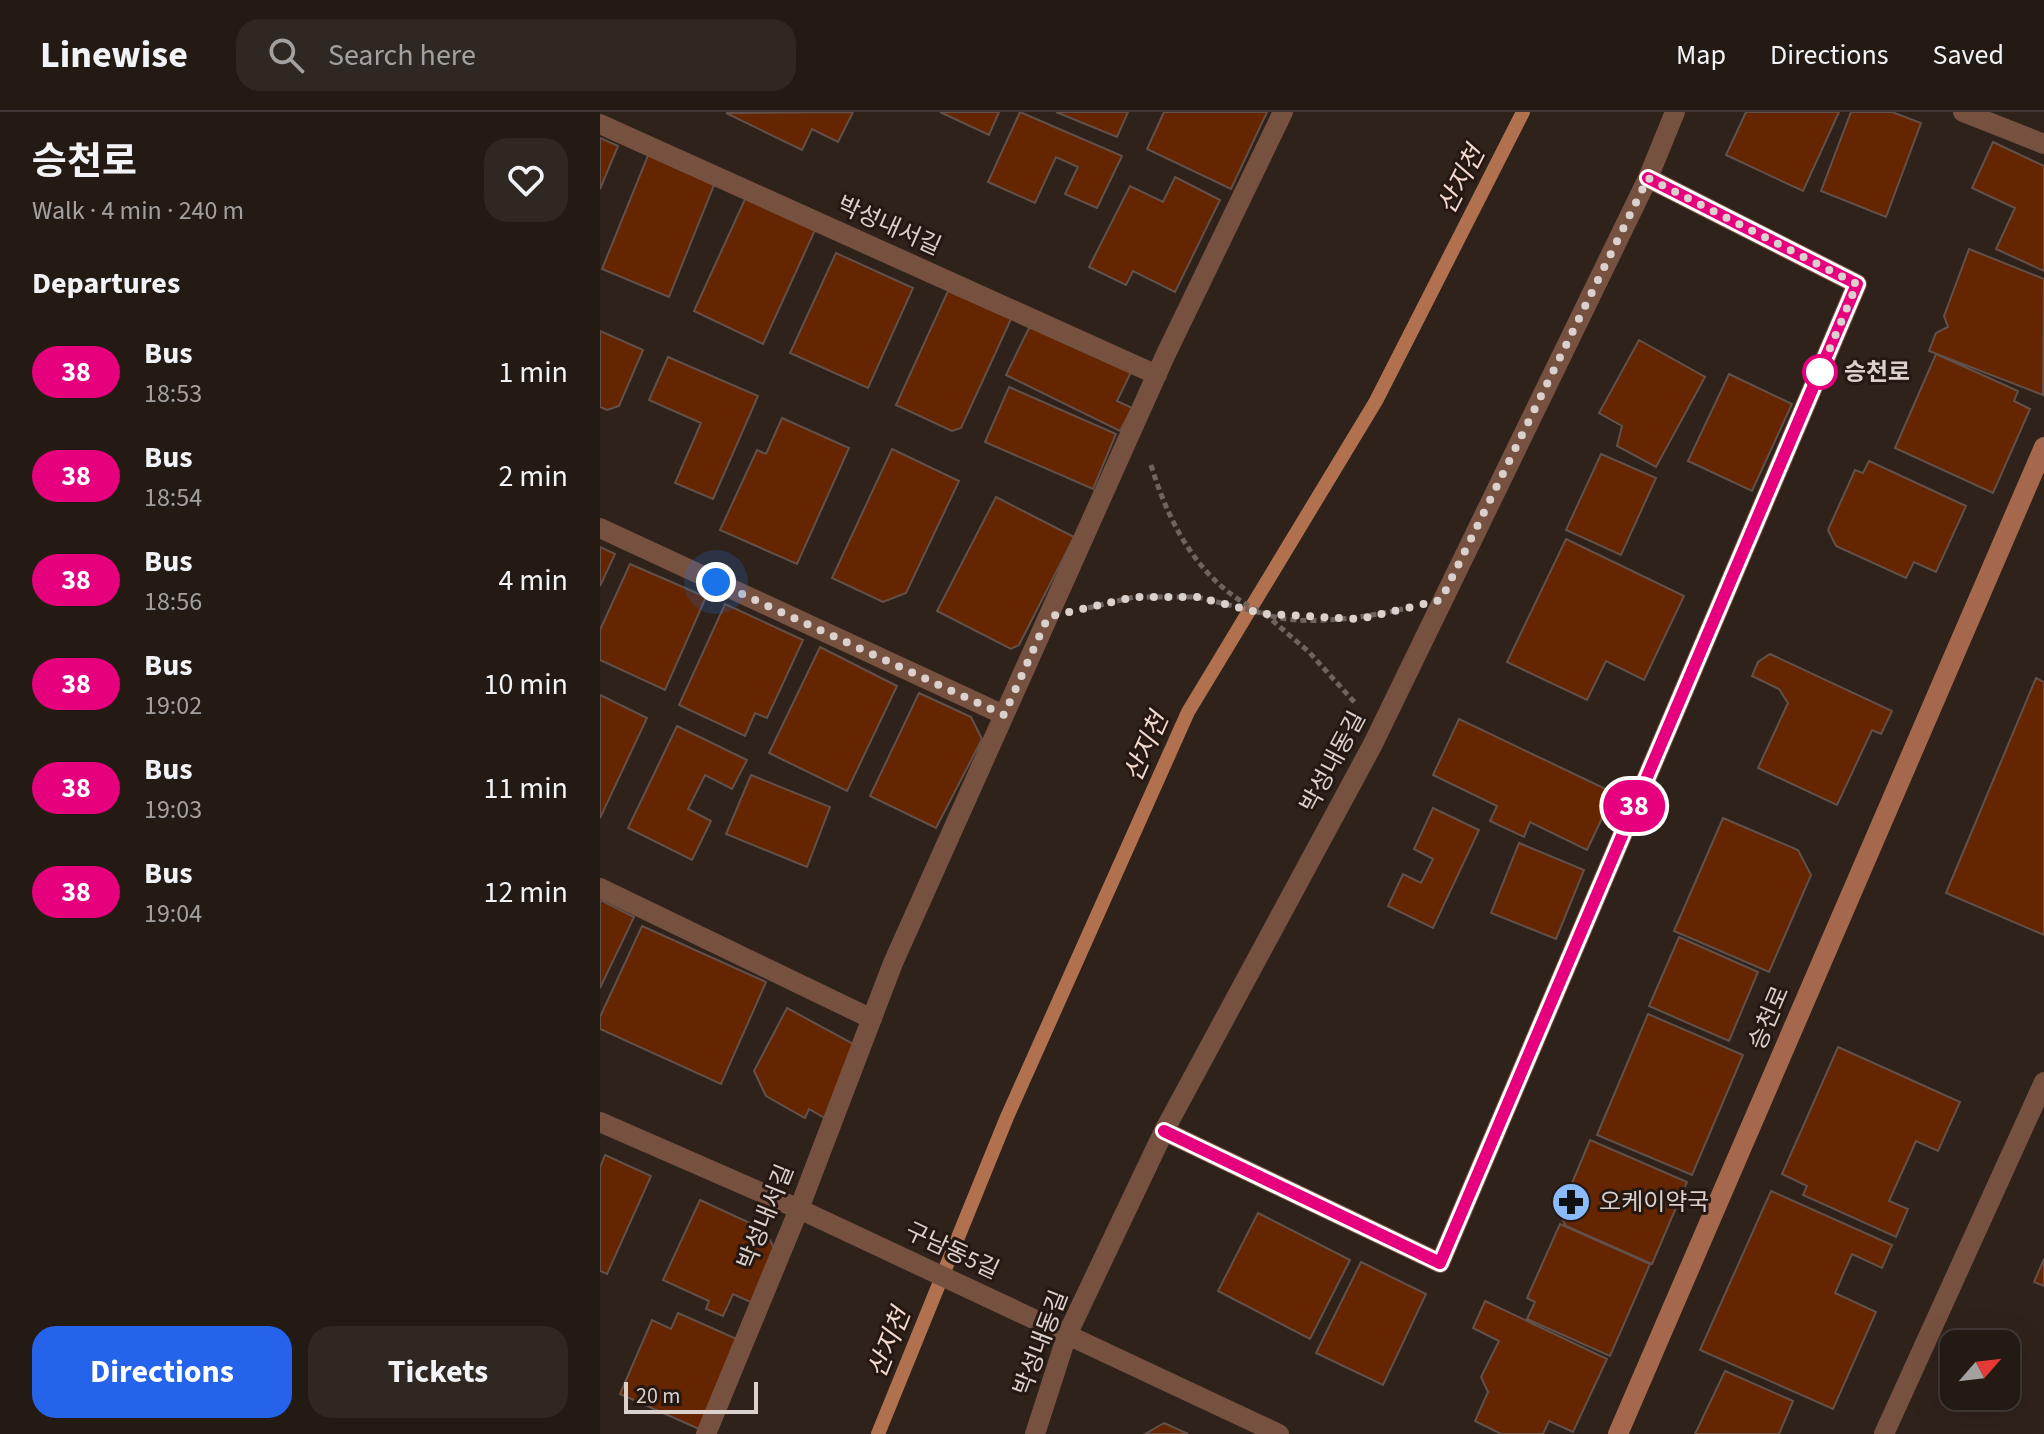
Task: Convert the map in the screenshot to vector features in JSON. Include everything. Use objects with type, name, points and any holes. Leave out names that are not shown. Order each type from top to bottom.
[{"type":"main road","name":"승천로","points":[[1618,1434],[2044,447]]},
{"type":"street","name":"박성내서길","points":[[706,1434],[799,1209],[872,1019],[1004,715],[1137,418],[1283,112]]},
{"type":"street","name":"박성내동길","points":[[1035,1434],[1067,1335],[1164,1131],[1373,744],[1648,178],[1675,112]]},
{"type":"street","points":[[1963,112],[2044,144]]},
{"type":"street","name":"박성내서길","points":[[600,124],[1157,375]]},
{"type":"street","points":[[1164,1131],[1440,1263],[1857,284],[1648,178]]},
{"type":"street","points":[[600,528],[1004,715]]},
{"type":"street","points":[[600,888],[872,1019]]},
{"type":"street","points":[[1884,1434],[2044,1082]]},
{"type":"street","name":"구남동5길","points":[[600,1122],[799,1209],[1279,1434]]},
{"type":"path","points":[[1137,418],[1165,510],[1189,553],[1226,588],[1265,614],[1309,652],[1359,707],[1373,744]]},
{"type":"path","points":[[1048,617],[1134,597],[1197,597],[1265,614],[1360,619],[1441,600]]},
{"type":"building","points":[[853,112],[838,142],[812,129],[802,150],[726,113]]},
{"type":"building","points":[[940,112],[999,112],[989,135]]},
{"type":"building","points":[[1020,112],[1122,156],[1097,208],[1065,194],[1078,167],[1056,157],[1035,203],[988,182]]},
{"type":"building","points":[[1056,112],[1128,112],[1117,137]]},
{"type":"building","points":[[1164,112],[1267,112],[1231,189],[1147,149]]},
{"type":"building","points":[[1746,112],[1839,112],[1803,191],[1726,155]]},
{"type":"building","points":[[1851,112],[1892,112],[1921,123],[1886,217],[1821,191]]},
{"type":"building","points":[[600,138],[618,146],[600,189]]},
{"type":"building","points":[[1993,142],[2044,166],[2044,271],[1996,249],[2015,208],[1972,188]]},
{"type":"building","points":[[649,153],[716,180],[669,297],[602,269]]},
{"type":"building","points":[[1175,177],[1220,200],[1175,292],[1133,271],[1126,285],[1089,267],[1130,186],[1163,202]]},
{"type":"building","points":[[746,197],[815,230],[763,344],[694,311]]},
{"type":"building","points":[[1969,249],[2044,279],[2043,395],[1929,351],[1936,333],[1948,327],[1944,316]]},
{"type":"building","points":[[836,253],[913,288],[868,388],[790,353]]},
{"type":"building","points":[[948,291],[1011,319],[961,428],[952,431],[896,405]]},
{"type":"building","points":[[1031,324],[1131,372],[1117,401],[1132,408],[1120,431],[1006,375]]},
{"type":"building","points":[[600,331],[643,350],[619,406],[607,410],[600,407]]},
{"type":"building","points":[[1639,340],[1705,377],[1656,467],[1617,446],[1622,426],[1599,413]]},
{"type":"building","points":[[1936,354],[2018,391],[2014,401],[2030,409],[1993,493],[1895,448]]},
{"type":"building","points":[[668,357],[758,396],[713,499],[675,483],[701,423],[649,400]]},
{"type":"building","points":[[1729,374],[1792,404],[1752,491],[1688,461]]},
{"type":"building","points":[[1009,387],[1116,434],[1093,489],[985,442]]},
{"type":"building","points":[[782,418],[849,448],[797,564],[720,530],[757,450],[766,454]]},
{"type":"building","points":[[892,449],[959,481],[906,593],[883,602],[832,578]]},
{"type":"building","points":[[1601,454],[1656,478],[1621,555],[1566,530]]},
{"type":"building","points":[[1869,461],[1966,506],[1936,572],[1914,562],[1906,578],[1836,546],[1828,530],[1855,470],[1863,473]]},
{"type":"building","points":[[996,497],[1074,537],[1019,645],[1011,649],[937,611]]},
{"type":"building","points":[[1566,539],[1684,596],[1644,680],[1606,661],[1587,700],[1507,662]]},
{"type":"building","points":[[600,547],[615,554],[600,586]]},
{"type":"building","points":[[630,564],[706,597],[665,690],[600,660],[600,630]]},
{"type":"building","points":[[725,604],[803,640],[767,718],[755,713],[745,736],[679,705]]},
{"type":"building","points":[[820,647],[897,686],[847,791],[769,753]]},
{"type":"building","points":[[1770,654],[1892,711],[1881,734],[1872,730],[1837,805],[1758,768],[1788,703],[1779,689],[1752,676],[1758,662]]},
{"type":"building","points":[[2036,678],[2044,682],[2044,935],[1946,893]]},
{"type":"building","points":[[919,693],[971,717],[982,739],[936,828],[870,796]]},
{"type":"building","points":[[600,695],[647,718],[600,818]]},
{"type":"building","points":[[1459,719],[1614,793],[1587,850],[1530,822],[1524,837],[1490,821],[1497,806],[1433,775]]},
{"type":"building","points":[[677,726],[747,760],[732,789],[705,775],[688,809],[711,821],[692,860],[628,828]]},
{"type":"building","points":[[751,775],[830,807],[807,867],[726,834]]},
{"type":"building","points":[[1433,808],[1479,830],[1433,928],[1388,906],[1403,874],[1421,883],[1433,859],[1414,849]]},
{"type":"building","points":[[1723,818],[1798,850],[1811,875],[1769,972],[1674,931]]},
{"type":"building","points":[[1519,843],[1584,870],[1556,939],[1491,913]]},
{"type":"building","points":[[600,900],[634,917],[600,988]]},
{"type":"building","points":[[642,926],[766,982],[721,1084],[600,1029],[600,1017]]},
{"type":"building","points":[[1679,937],[1758,972],[1729,1041],[1649,1006]]},
{"type":"building","points":[[787,1008],[857,1046],[828,1120],[809,1109],[805,1118],[766,1096],[754,1071]]},
{"type":"building","points":[[1648,1014],[1743,1055],[1692,1175],[1597,1135]]},
{"type":"building","points":[[1838,1047],[1960,1102],[1938,1151],[1916,1141],[1889,1201],[1908,1209],[1896,1237],[1803,1195],[1807,1186],[1782,1174]]},
{"type":"building","points":[[1590,1140],[1687,1182],[1652,1264],[1566,1226],[1559,1214]]},
{"type":"building","points":[[605,1155],[651,1176],[607,1274],[600,1271],[600,1168]]},
{"type":"building","points":[[1771,1191],[1892,1245],[1882,1268],[1852,1254],[1835,1293],[1876,1312],[1833,1409],[1700,1350]]},
{"type":"building","points":[[700,1200],[765,1230],[776,1252],[753,1303],[733,1294],[723,1316],[706,1309],[709,1301],[663,1280]]},
{"type":"building","points":[[1258,1213],[1350,1260],[1310,1339],[1218,1291]]},
{"type":"building","points":[[1560,1224],[1650,1264],[1610,1356],[1527,1319],[1535,1302],[1527,1298]]},
{"type":"building","points":[[2044,1259],[2044,1286],[2034,1282]]},
{"type":"building","points":[[1361,1262],[1426,1294],[1383,1385],[1316,1353]]},
{"type":"building","points":[[1485,1301],[1607,1359],[1573,1432],[1549,1421],[1543,1434],[1501,1434],[1475,1421],[1488,1392],[1481,1377],[1499,1341],[1473,1328]]},
{"type":"building","points":[[678,1313],[739,1340],[699,1429],[620,1394],[652,1320],[671,1329]]},
{"type":"building","points":[[1725,1371],[1793,1401],[1779,1434],[1695,1434]]},
{"type":"building","points":[[1164,1423],[1188,1434],[1145,1434]]},
{"type":"waterway","name":"산지천","points":[[878,1434],[1007,1117],[1188,712],[1376,401],[1523,112]]},
{"type":"bus line","name":"38","points":[[1164,1131],[1440,1263],[1857,284],[1648,178]]},
{"type":"place","name":"승천로","points":[[1820,372]]},
{"type":"place","name":"오케이약국","points":[[1571,1202]]},
{"type":"route","points":[[716,582],[1004,715],[1048,617],[1134,597],[1197,597],[1265,614],[1360,619],[1441,600],[1648,178],[1857,284],[1820,372]]}]
